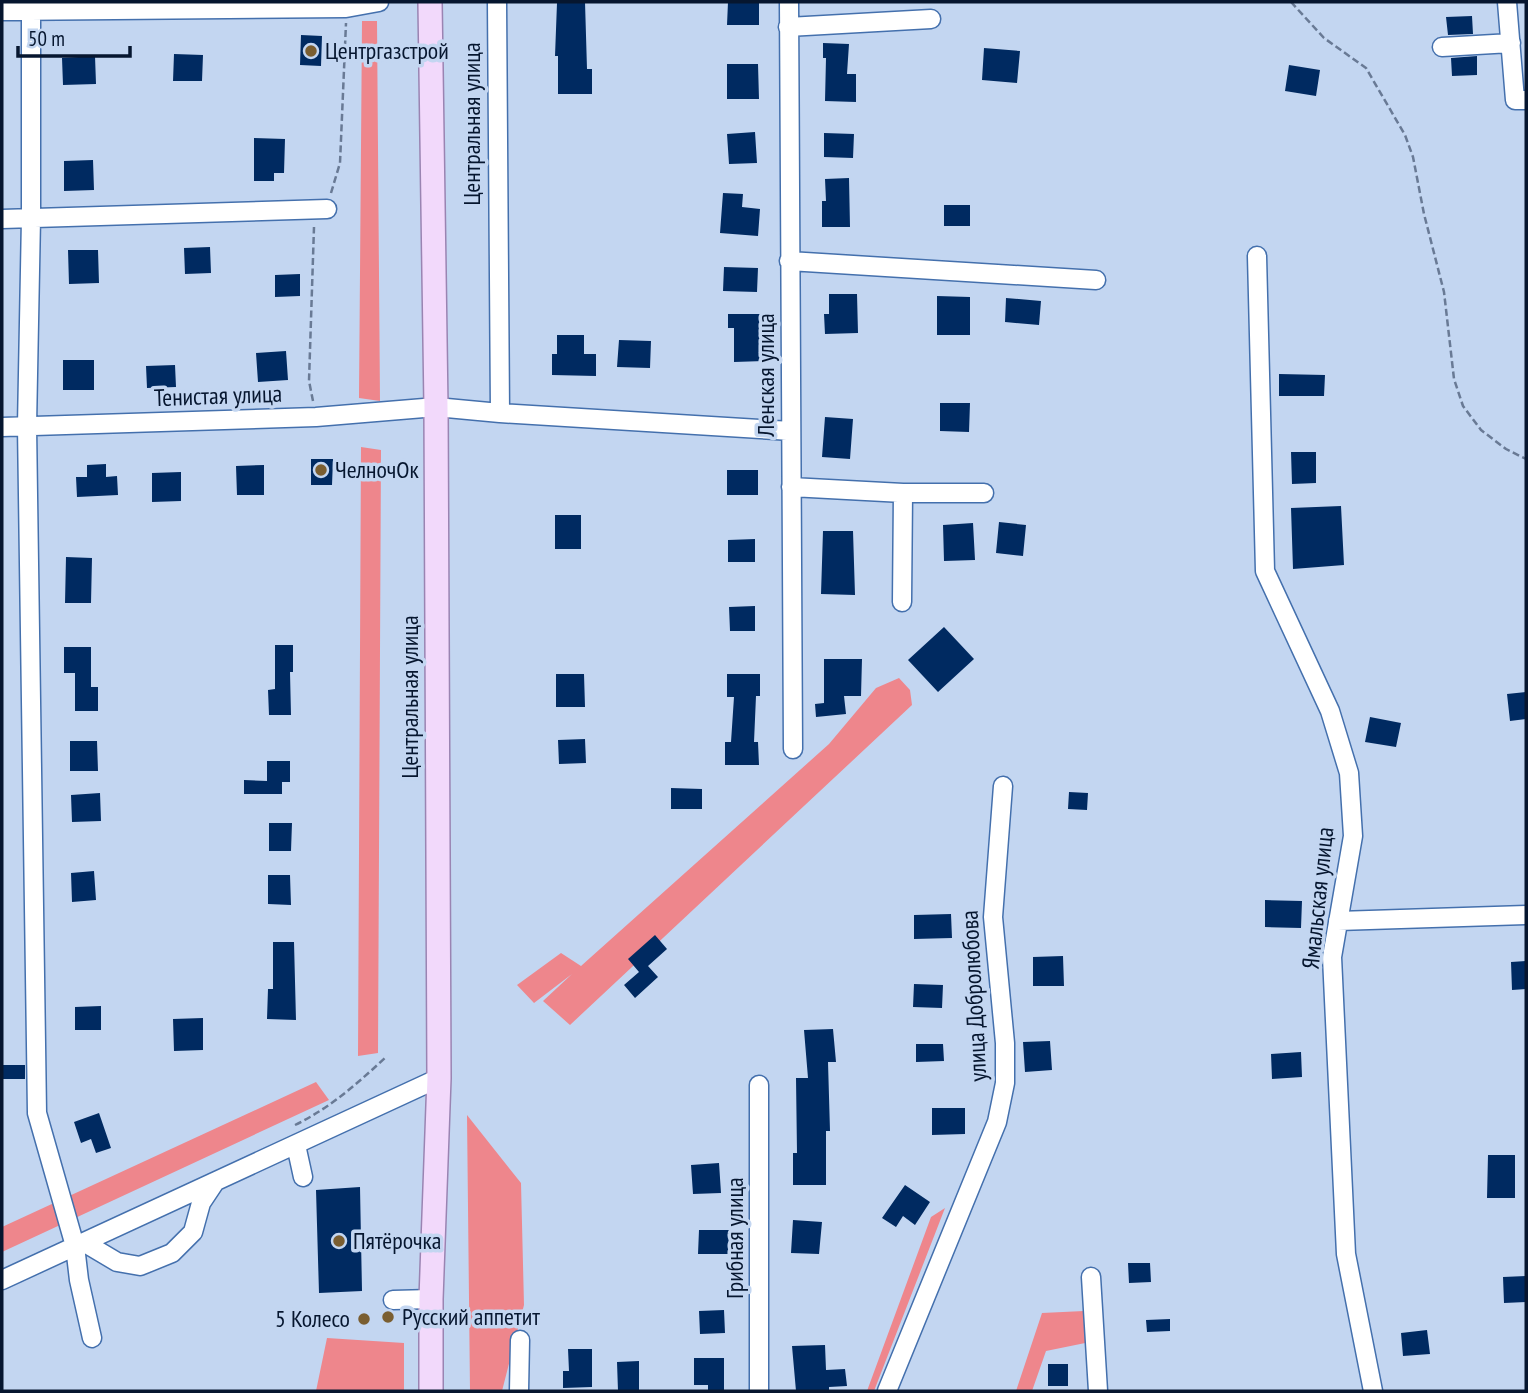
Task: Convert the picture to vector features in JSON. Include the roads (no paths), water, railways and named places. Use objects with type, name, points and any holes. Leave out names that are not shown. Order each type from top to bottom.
[{"type":"main road","name":"Центральная улица","points":[[430,2],[436,407],[439,1078],[431,1299],[431,1391]]},
{"type":"street","points":[[2,11],[31,6],[346,8],[379,2]]},
{"type":"street","name":"Центральная улица","points":[[497,2],[500,414]]},
{"type":"street","name":"Ленская улица","points":[[789,2],[793,749]]},
{"type":"street","points":[[1507,2],[1521,100]]},
{"type":"street","points":[[31,6],[27,426],[37,1113],[80,1245],[79,1279],[92,1338]]},
{"type":"street","points":[[788,27],[931,19]]},
{"type":"street","points":[[1442,47],[1511,43]]},
{"type":"street","points":[[2,219],[327,209]]},
{"type":"street","name":"Ямальская улица","points":[[1258,256],[1265,571],[1330,711],[1349,773],[1353,836],[1332,957],[1346,1254],[1373,1391]]},
{"type":"street","points":[[789,261],[1096,280]]},
{"type":"street","name":"Тенистая улица","points":[[2,426],[316,417],[436,407],[500,414],[791,432]]},
{"type":"street","points":[[791,487],[984,494]]},
{"type":"street","points":[[902,493],[902,602]]},
{"type":"street","name":"улица Добролюбова","points":[[887,1391],[997,1122],[1005,1083],[1005,1043],[993,917],[1003,786]]},
{"type":"street","points":[[1338,921],[1526,915]]},
{"type":"street","points":[[2,1280],[439,1078]]},
{"type":"street","name":"Грибная улица","points":[[759,1391],[760,1085]]},
{"type":"street","points":[[296,1145],[303,1177]]},
{"type":"street","points":[[80,1245],[117,1262],[140,1266],[172,1253],[193,1232],[201,1203],[215,1182]]},
{"type":"street","points":[[1091,1277],[1098,1391]]},
{"type":"street","points":[[393,1300],[431,1299]]},
{"type":"street","points":[[519,1391],[520,1340]]},
{"type":"place","name":"Центргазстрой","points":[[311,51]]},
{"type":"place","name":"ЧелночОк","points":[[321,470]]},
{"type":"place","name":"Пятёрочка","points":[[339,1241]]},
{"type":"place","name":"Русский аппетит","points":[[388,1317]]},
{"type":"place","name":"5 Колесо","points":[[364,1319]]}]
